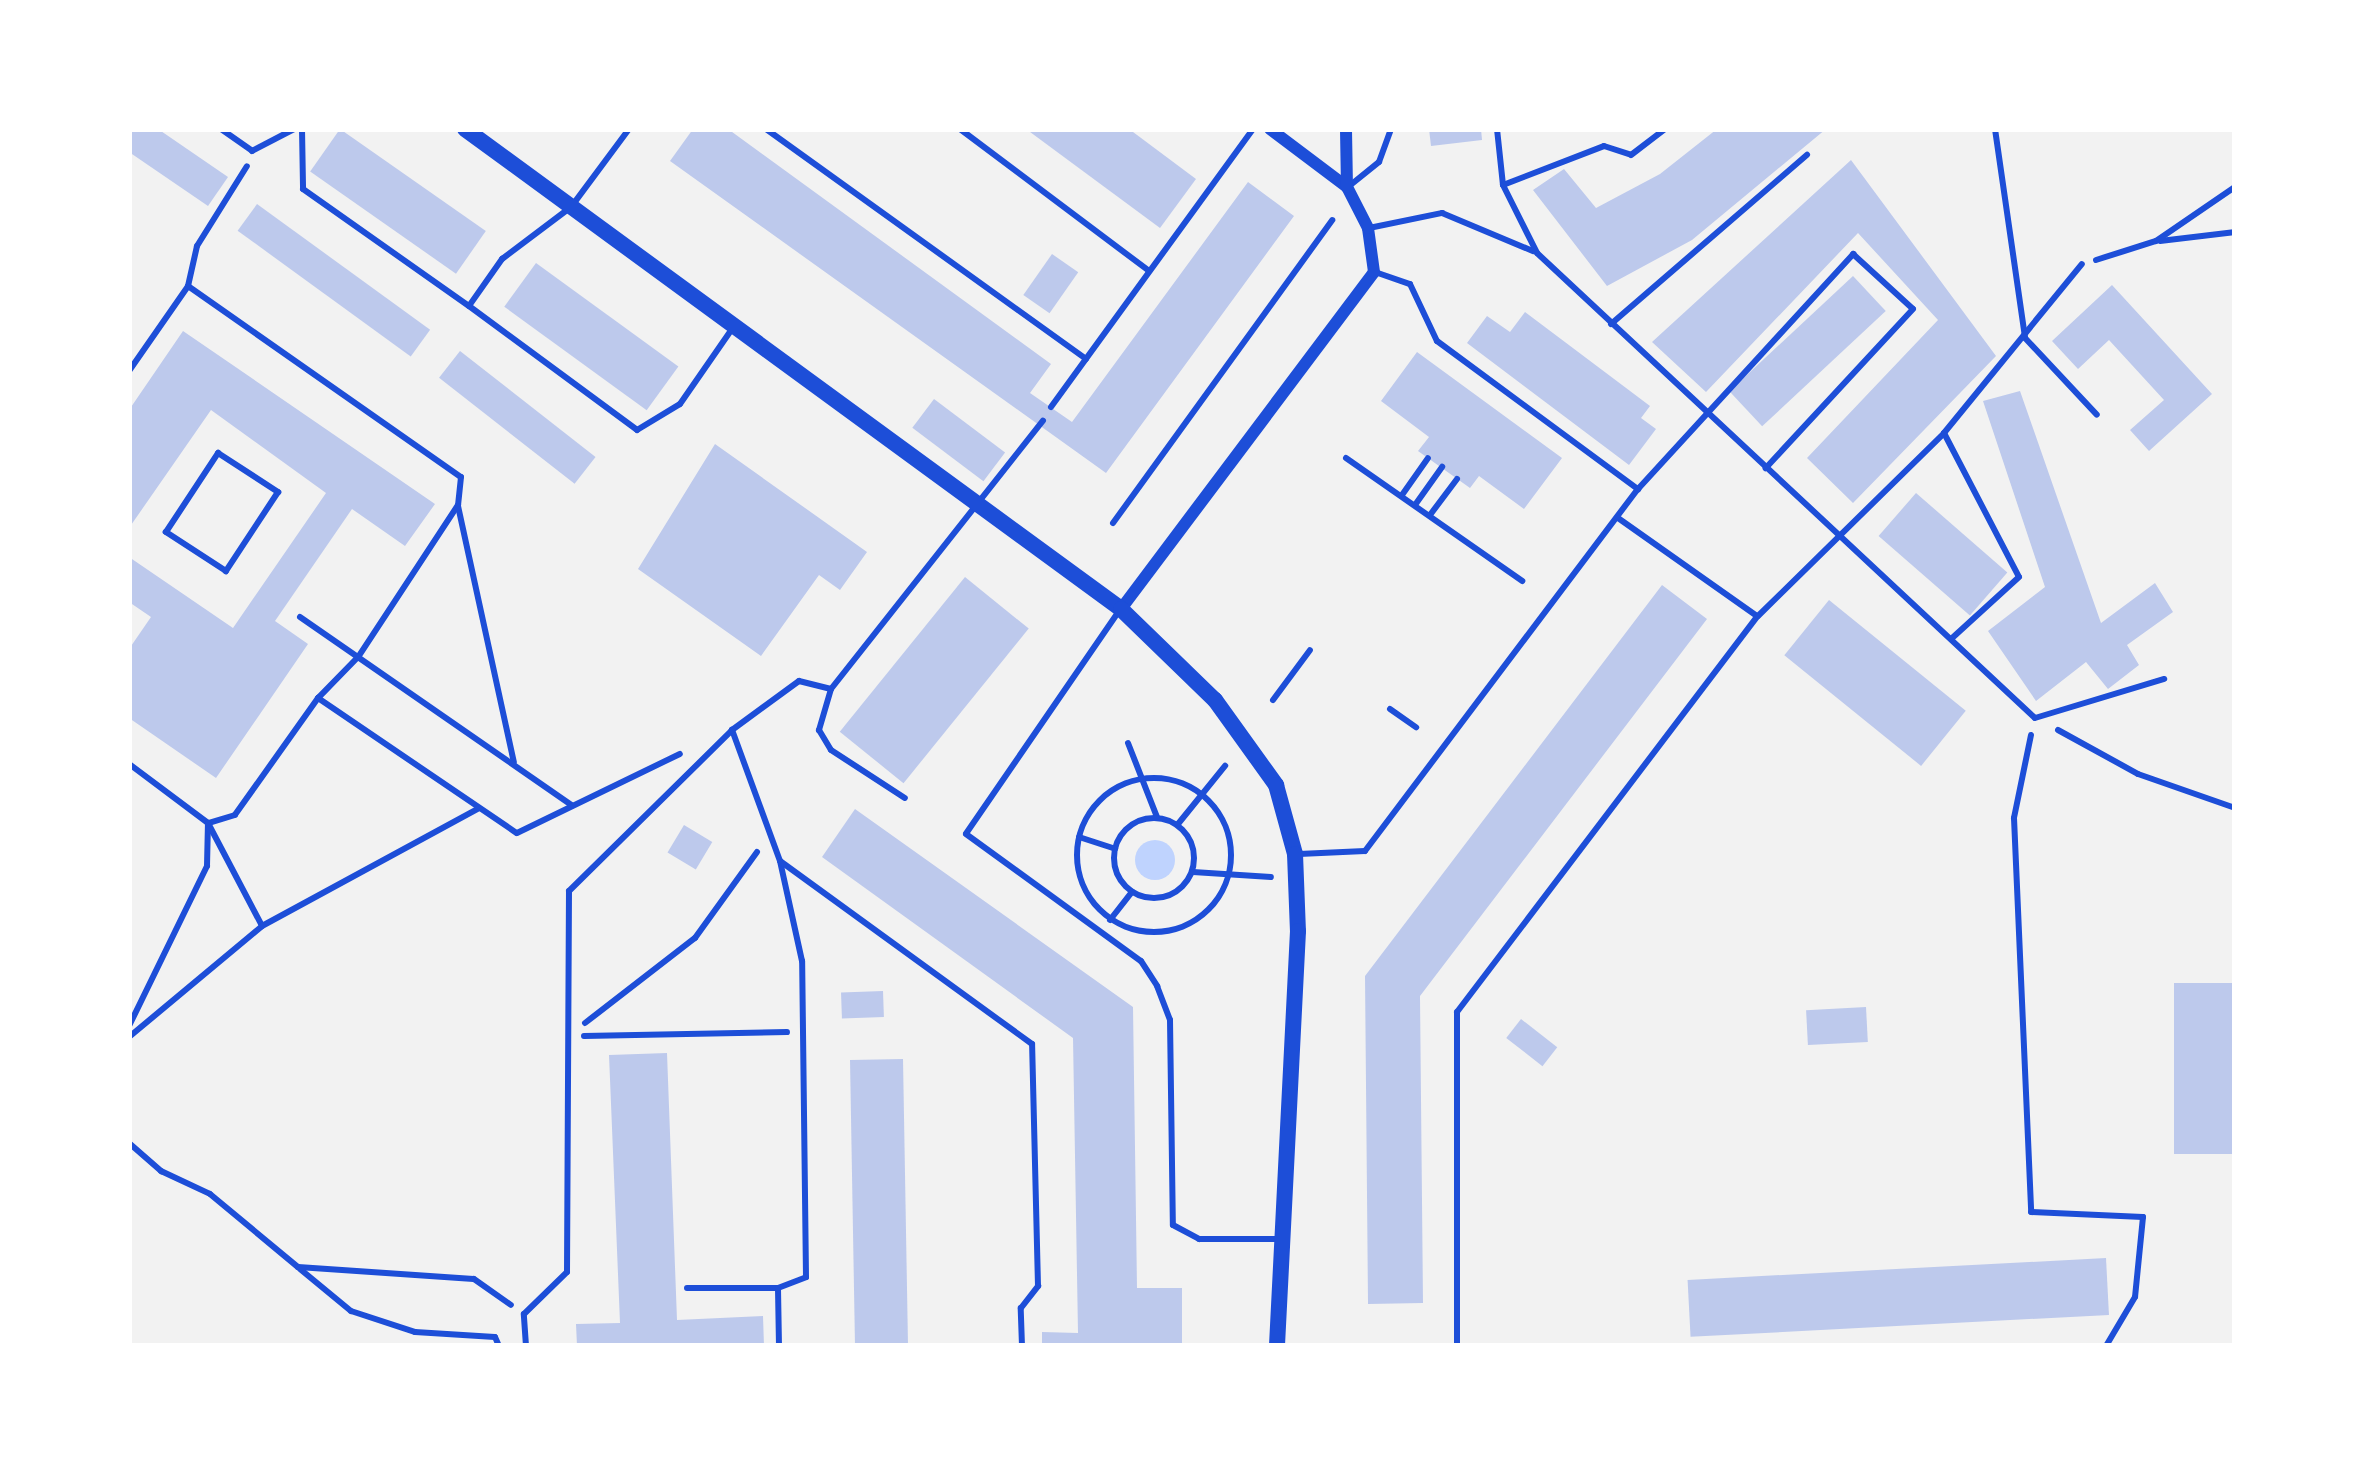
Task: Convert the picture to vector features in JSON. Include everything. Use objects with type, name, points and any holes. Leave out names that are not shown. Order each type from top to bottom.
[{"type":"street","points":[[465,129],[976,510],[1121,608],[1215,700],[1276,785],[1295,854],[1277,1346]]},
{"type":"street","points":[[1121,608],[1374,272],[1368,228],[1347,188],[1270,129]]},
{"type":"street","points":[[1346,129],[1347,188]]},
{"type":"lane","points":[[220,129],[251,151],[298,129],[303,189],[637,430],[680,404],[733,328]]},
{"type":"lane","points":[[469,306],[502,259],[571,207],[629,129]]},
{"type":"lane","points":[[766,129],[1086,359]]},
{"type":"lane","points":[[960,129],[1150,271]]},
{"type":"lane","points":[[1051,407],[1253,129]]},
{"type":"lane","points":[[1347,188],[1379,162],[1391,129]]},
{"type":"lane","points":[[1497,129],[1503,185],[1537,253],[2035,718],[2164,679]]},
{"type":"lane","points":[[1503,185],[1604,146],[1631,155],[1665,129]]},
{"type":"lane","points":[[1995,129],[2026,338],[2097,415]]},
{"type":"lane","points":[[1611,324],[1807,155]]},
{"type":"lane","points":[[1368,228],[1442,214],[1537,253]]},
{"type":"lane","points":[[1295,854],[1365,850],[1639,489],[1704,412],[1853,254],[1912,309],[1766,468]]},
{"type":"lane","points":[[1457,1346],[1457,1012],[1757,616],[1945,433],[2082,264]]},
{"type":"lane","points":[[1374,272],[1410,284],[1437,341],[1639,489]]},
{"type":"lane","points":[[905,798],[831,750],[819,730],[831,689],[1043,422]]},
{"type":"lane","points":[[1945,433],[2019,577],[1951,639]]},
{"type":"lane","points":[[1618,518],[1757,616]]},
{"type":"lane","points":[[1121,608],[966,834],[1141,961],[1157,986],[1170,1021],[1173,1225],[1199,1238],[1282,1239]]},
{"type":"lane","points":[[526,1346],[524,1313],[567,1272],[569,891],[732,730],[799,681],[831,689]]},
{"type":"lane","points":[[687,1288],[778,1288],[806,1277],[802,961],[780,861],[732,730]]},
{"type":"lane","points":[[780,861],[1032,1044],[1038,1286],[1021,1308],[1022,1346]]},
{"type":"lane","points":[[778,1288],[779,1346]]},
{"type":"path","points":[[129,371],[188,286],[197,246],[242,182],[251,151]]},
{"type":"path","points":[[2156,241],[2235,187]]},
{"type":"path","points":[[1113,523],[1332,220]]},
{"type":"path","points":[[2082,264],[2156,241],[2235,232]]},
{"type":"path","points":[[188,286],[461,477],[458,505],[515,766]]},
{"type":"path","points":[[218,453],[278,492],[226,572],[166,532],[218,453]]},
{"type":"path","points":[[1346,458],[1522,581]]},
{"type":"path","points":[[1402,495],[1429,458]]},
{"type":"path","points":[[1415,505],[1442,467]]},
{"type":"path","points":[[1430,515],[1457,479]]},
{"type":"path","points":[[208,823],[235,815],[318,698],[358,658],[458,505]]},
{"type":"path","points":[[300,617],[572,805]]},
{"type":"path","points":[[1273,700],[1310,650]]},
{"type":"path","points":[[318,698],[517,833],[692,749]]},
{"type":"path","points":[[1390,709],[1416,727]]},
{"type":"path","points":[[2106,1346],[2135,1297],[2143,1217],[2031,1212],[2014,818],[2035,718],[2138,774],[2235,808]]},
{"type":"path","points":[[1128,743],[1157,818]]},
{"type":"path","points":[[129,764],[208,823],[262,926]]},
{"type":"path","points":[[1177,824],[1225,766]]},
{"type":"path","points":[[1139,780],[1182,783],[1200,794],[1227,831],[1228,876],[1198,918],[1162,933],[1110,920],[1081,883],[1078,836],[1100,799],[1139,780]]},
{"type":"path","points":[[129,1037],[262,926],[479,808]]},
{"type":"path","points":[[1193,872],[1193,845],[1177,824],[1157,818],[1135,822],[1115,848],[1116,873],[1132,892],[1162,898],[1193,872],[1271,878]]},
{"type":"path","points":[[129,1025],[207,866],[208,823]]},
{"type":"path","points":[[568,1036],[695,938],[770,834]]},
{"type":"path","points":[[1078,836],[1115,848]]},
{"type":"path","points":[[1110,920],[1132,892]]},
{"type":"path","points":[[1160,948],[1162,933]]},
{"type":"path","points":[[568,1036],[802,1032]]},
{"type":"path","points":[[129,1143],[161,1172],[210,1194],[351,1311],[415,1332],[495,1337],[499,1346]]},
{"type":"path","points":[[298,1267],[474,1279],[524,1313]]},
{"type":"water","points":[[1155,840],[1169,846],[1175,860],[1169,874],[1155,880],[1141,874],[1135,860],[1141,846]]},
{"type":"building","points":[[129,129],[158,129],[228,177],[208,206],[129,152]]},
{"type":"building","points":[[340,129],[486,231],[456,274],[310,172]]},
{"type":"building","points":[[693,129],[728,129],[1051,364],[1030,393],[1072,422],[1248,182],[1294,216],[1106,473],[670,161]]},
{"type":"building","points":[[1026,129],[1129,129],[1196,179],[1160,228]]},
{"type":"building","points":[[1429,129],[1481,129],[1482,140],[1431,146]]},
{"type":"building","points":[[1717,129],[1826,129],[1692,240],[1607,286],[1533,190],[1564,169],[1596,208],[1660,174]]},
{"type":"building","points":[[1851,160],[1996,356],[1853,503],[1807,458],[1938,320],[1858,233],[1706,392],[1652,342]]},
{"type":"building","points":[[257,204],[430,330],[411,356],[238,231]]},
{"type":"building","points":[[1052,254],[1078,272],[1050,313],[1023,295]]},
{"type":"building","points":[[536,263],[678,366],[647,410],[504,307]]},
{"type":"building","points":[[1853,276],[1886,311],[1762,426],[1729,391]]},
{"type":"building","points":[[2112,285],[2212,394],[2149,451],[2130,430],[2164,400],[2109,340],[2078,369],[2052,341]]},
{"type":"building","points":[[1525,312],[1650,406],[1641,418],[1656,429],[1629,465],[1467,343],[1487,316],[1510,332]]},
{"type":"building","points":[[183,331],[435,504],[405,546],[352,509],[275,621],[308,644],[216,778],[129,718],[129,649],[151,617],[129,602],[129,557],[233,628],[326,493],[211,410],[129,528],[129,410]]},
{"type":"building","points":[[460,351],[596,457],[575,484],[439,378]]},
{"type":"building","points":[[1417,352],[1562,458],[1524,509],[1479,476],[1470,488],[1418,451],[1429,437],[1381,401]]},
{"type":"building","points":[[2020,391],[2101,623],[2155,583],[2173,612],[2127,645],[2139,665],[2108,689],[2086,662],[2036,701],[1988,631],[2045,587],[1983,401]]},
{"type":"building","points":[[934,399],[1005,453],[983,481],[912,428]]},
{"type":"building","points":[[715,444],[867,552],[840,590],[819,575],[761,656],[638,569]]},
{"type":"building","points":[[1916,493],[2007,572],[1970,615],[1879,536]]},
{"type":"building","points":[[965,577],[1029,629],[903,783],[840,732]]},
{"type":"building","points":[[1662,585],[1707,619],[1420,996],[1423,1303],[1368,1304],[1365,976]]},
{"type":"building","points":[[1829,600],[1966,711],[1921,766],[1784,655]]},
{"type":"building","points":[[855,809],[1133,1007],[1137,1288],[1182,1288],[1182,1346],[1042,1346],[1042,1332],[1078,1333],[1073,1038],[822,857]]},
{"type":"building","points":[[684,825],[712,842],[696,869],[668,852]]},
{"type":"building","points":[[2174,983],[2235,983],[2235,1154],[2174,1154]]},
{"type":"building","points":[[883,991],[884,1017],[842,1018],[841,992]]},
{"type":"building","points":[[1866,1007],[1868,1042],[1808,1045],[1806,1010]]},
{"type":"building","points":[[1521,1019],[1557,1047],[1542,1066],[1506,1038]]},
{"type":"building","points":[[667,1053],[677,1320],[763,1316],[764,1346],[577,1346],[576,1324],[620,1323],[609,1055]]},
{"type":"building","points":[[903,1059],[908,1346],[855,1346],[850,1060]]},
{"type":"building","points":[[2106,1258],[2109,1315],[1691,1337],[1688,1280]]}]
